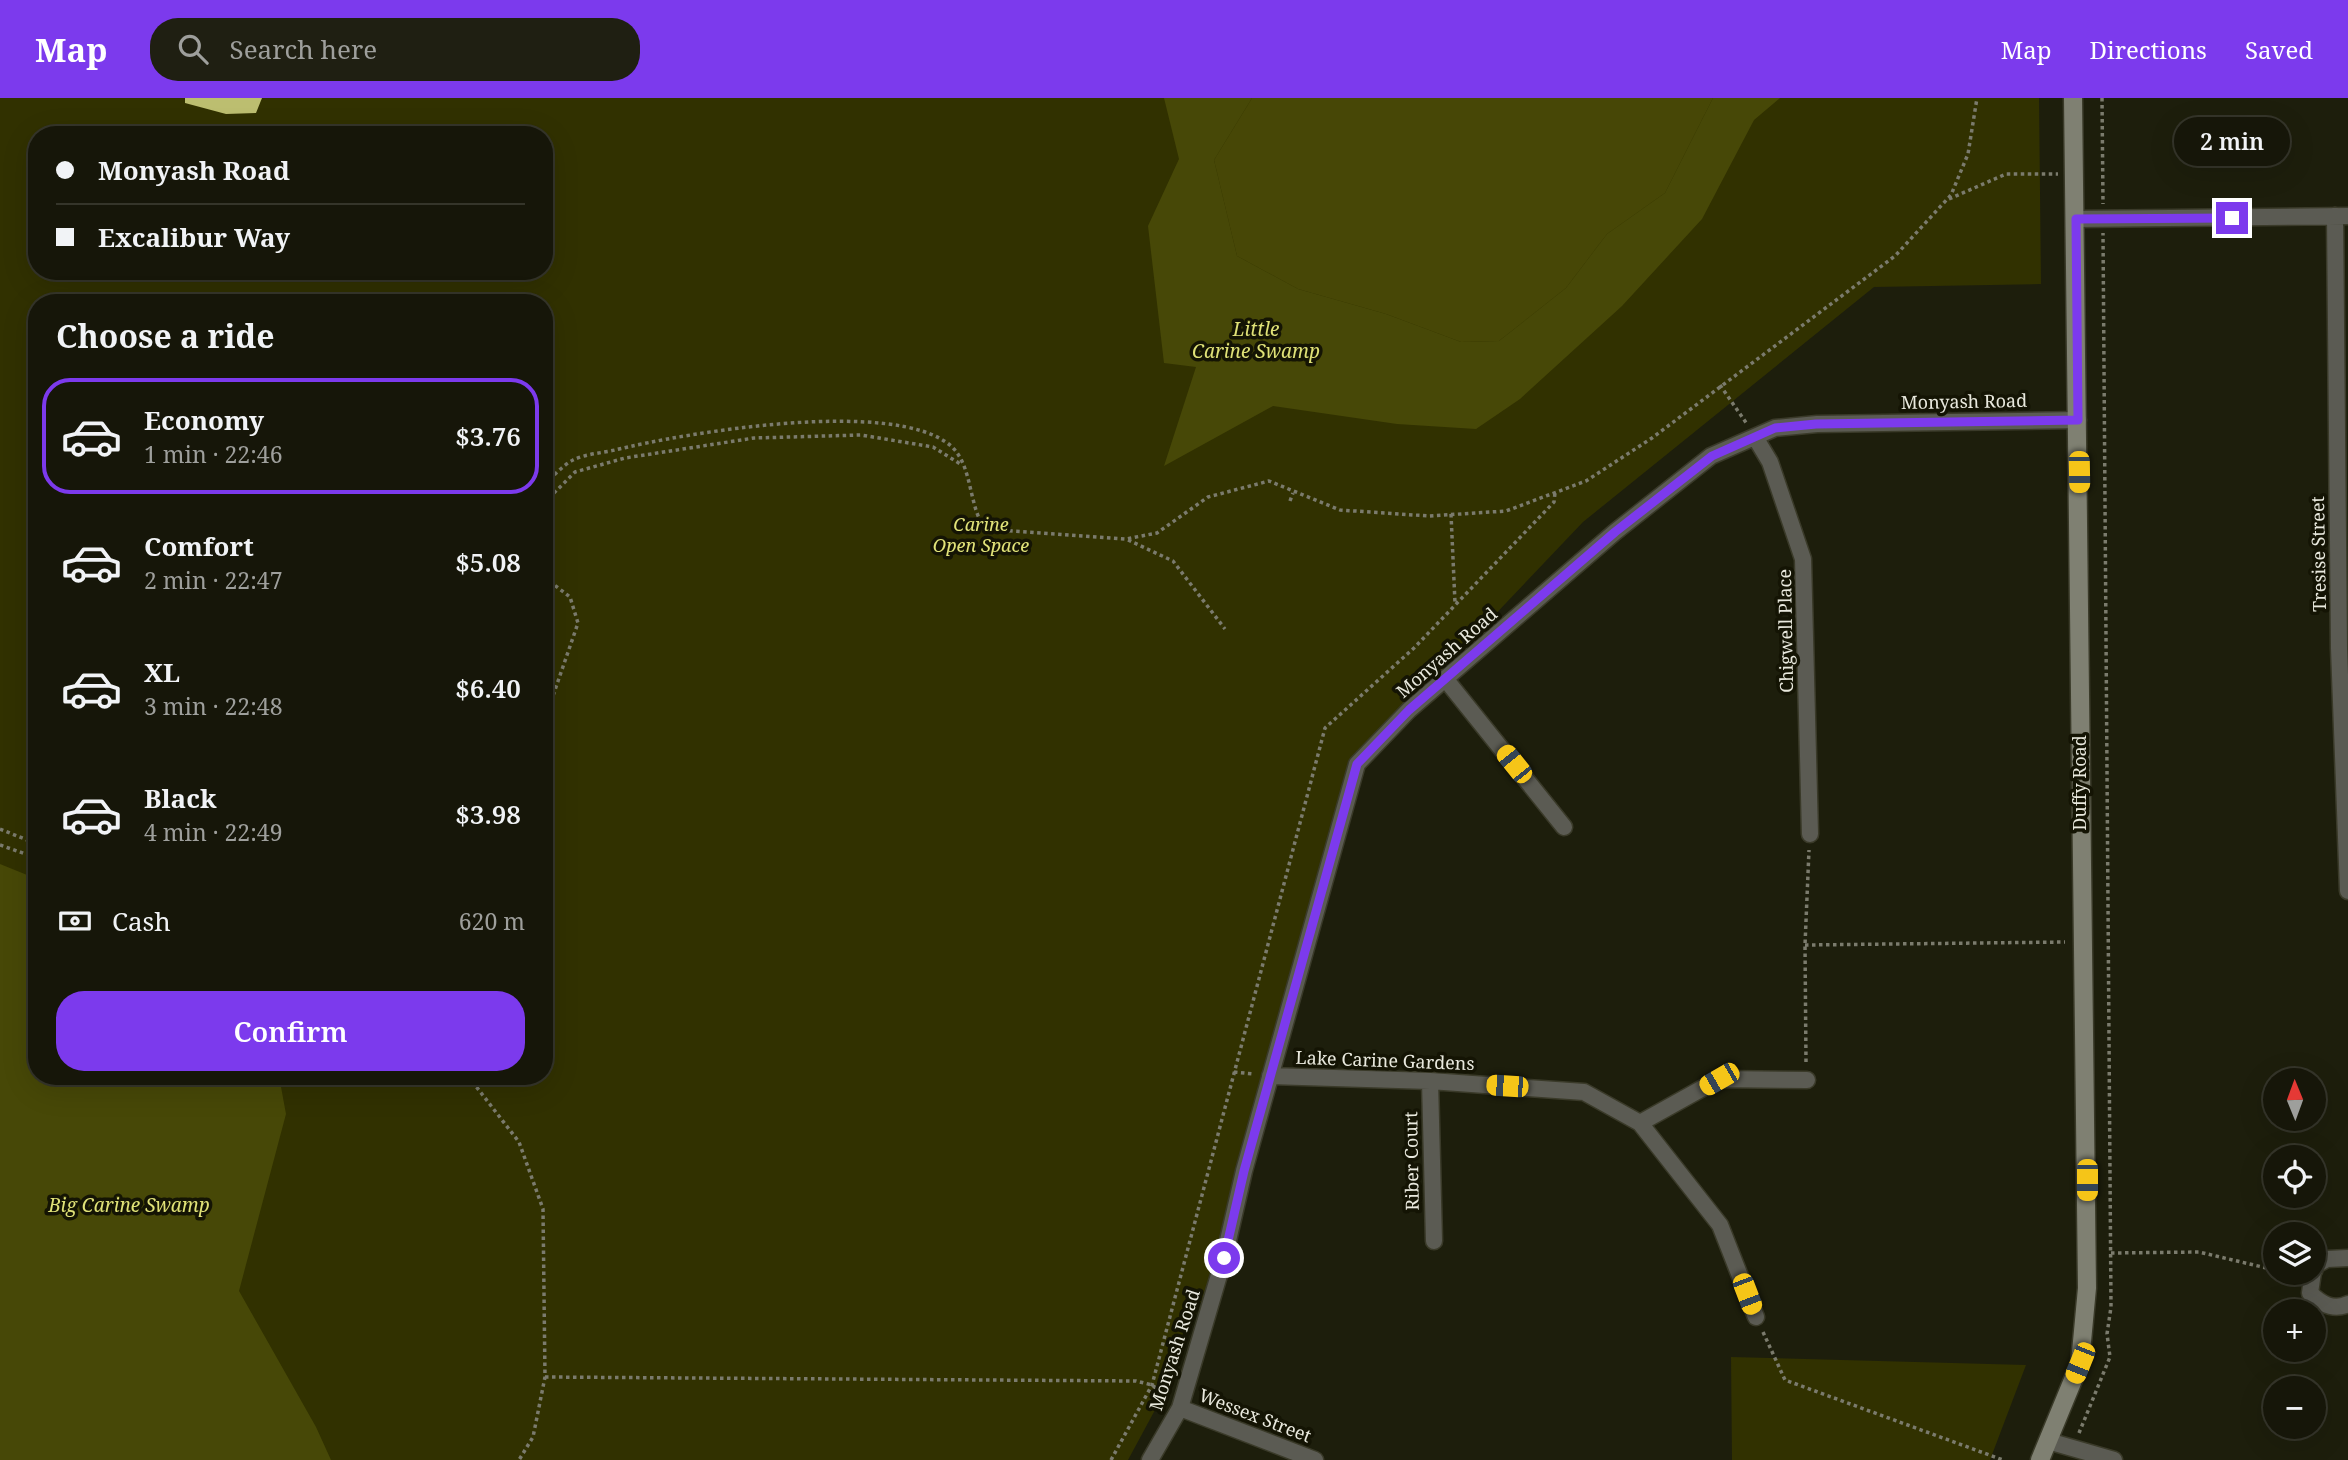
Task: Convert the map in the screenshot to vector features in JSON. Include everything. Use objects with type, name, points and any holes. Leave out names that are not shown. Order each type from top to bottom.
[{"type":"main road","name":"Duffy Road","points":[[2040,1460],[2080,1363],[2085,1335],[2084,942],[2080,840],[2073,98]]},
{"type":"street","points":[[2076,219],[2341,216]]},
{"type":"street","name":"Tresise Street","points":[[2341,216],[2343,648],[2348,891]]},
{"type":"street","name":"Monyash Road","points":[[1150,1460],[1180,1408],[1224,1258],[1270,1076],[1357,764],[1409,710],[1447,681],[1615,532],[1712,456],[1775,428],[1816,424],[2078,420]]},
{"type":"street","name":"Chigwell Place","points":[[1755,437],[1770,461],[1803,559],[1810,834]]},
{"type":"street","points":[[1447,681],[1564,827]]},
{"type":"street","name":"Lake Carine Gardens","points":[[1270,1076],[1430,1081],[1584,1092],[1640,1123],[1720,1225],[1756,1317]]},
{"type":"street","points":[[1640,1123],[1719,1079],[1807,1080]]},
{"type":"street","name":"Riber Court","points":[[1430,1081],[1434,1241]]},
{"type":"street","points":[[2326,1260],[2348,1258]]},
{"type":"street","points":[[2311,1285],[2310,1293],[2320,1303],[2333,1307],[2348,1304]]},
{"type":"street","name":"Wessex Street","points":[[1180,1408],[1315,1460]]},
{"type":"street","points":[[2048,1441],[2114,1460]]},
{"type":"path","points":[[553,477],[573,460],[656,440],[744,426],[849,422],[919,429],[951,447],[963,466],[976,516],[985,529],[1126,539],[1157,533],[1208,497],[1269,481],[1340,510],[1429,516],[1506,511],[1586,481],[1652,438],[1895,256],[1947,200],[1968,154],[1977,98]]},
{"type":"path","points":[[2073,1447],[2110,1357],[2107,1334],[2112,1307],[2102,98]]},
{"type":"path","points":[[1947,200],[2006,174],[2075,174]]},
{"type":"path","points":[[1720,385],[1755,437]]},
{"type":"path","points":[[553,494],[575,472],[625,458],[754,438],[861,435],[933,447],[963,466]]},
{"type":"path","points":[[1290,501],[1293,493]]},
{"type":"path","points":[[1451,514],[1455,604]]},
{"type":"path","points":[[1126,539],[1173,561],[1225,629]]},
{"type":"path","points":[[553,583],[570,597],[578,623],[553,696]]},
{"type":"path","points":[[0,829],[28,840]]},
{"type":"path","points":[[1807,1080],[1805,945],[1810,834]]},
{"type":"path","points":[[0,845],[28,855]]},
{"type":"path","points":[[1805,945],[2084,942]]},
{"type":"path","points":[[475,1085],[519,1142],[543,1209],[545,1377],[533,1437],[519,1460]]},
{"type":"path","points":[[2086,1253],[2199,1252],[2263,1267]]},
{"type":"path","points":[[1756,1317],[1785,1380],[2003,1460]]},
{"type":"path","points":[[545,1377],[1136,1381],[1152,1385],[1180,1408]]},
{"type":"green space","name":"Carine Open Space","points":[[0,98],[2039,98],[2041,284],[1874,287],[1583,522],[1349,768],[1214,1270],[1155,1410],[1128,1460],[0,1460]]},
{"type":"green space","points":[[1731,1357],[2026,1365],[1990,1460],[1732,1460]]},
{"type":"shaded area","points":[[1252,98],[1713,98],[1665,193],[1607,234],[1566,288],[1499,341],[1461,342],[1386,314],[1298,289],[1237,256],[1214,160]]},
{"type":"water","name":"Little Carine Swamp","points":[[1164,98],[1252,98],[1214,160],[1237,256],[1298,289],[1386,314],[1461,342],[1499,341],[1566,288],[1607,234],[1665,193],[1713,98],[1780,98],[1754,120],[1702,219],[1622,306],[1520,399],[1476,429],[1397,424],[1273,406],[1164,466],[1196,367],[1164,363],[1148,226],[1179,159]]},
{"type":"water","name":"Big Carine Swamp","points":[[0,864],[28,875],[28,1085],[281,1085],[286,1114],[239,1291],[316,1427],[331,1460],[0,1460]]},
{"type":"building","points":[[185,98],[262,98],[256,113],[226,114],[185,103]]},
{"type":"route","points":[[1224,1258],[1244,1171],[1357,764],[1409,710],[1447,681],[1615,532],[1712,456],[1775,428],[1816,424],[2078,420],[2076,219],[2232,218]]}]
